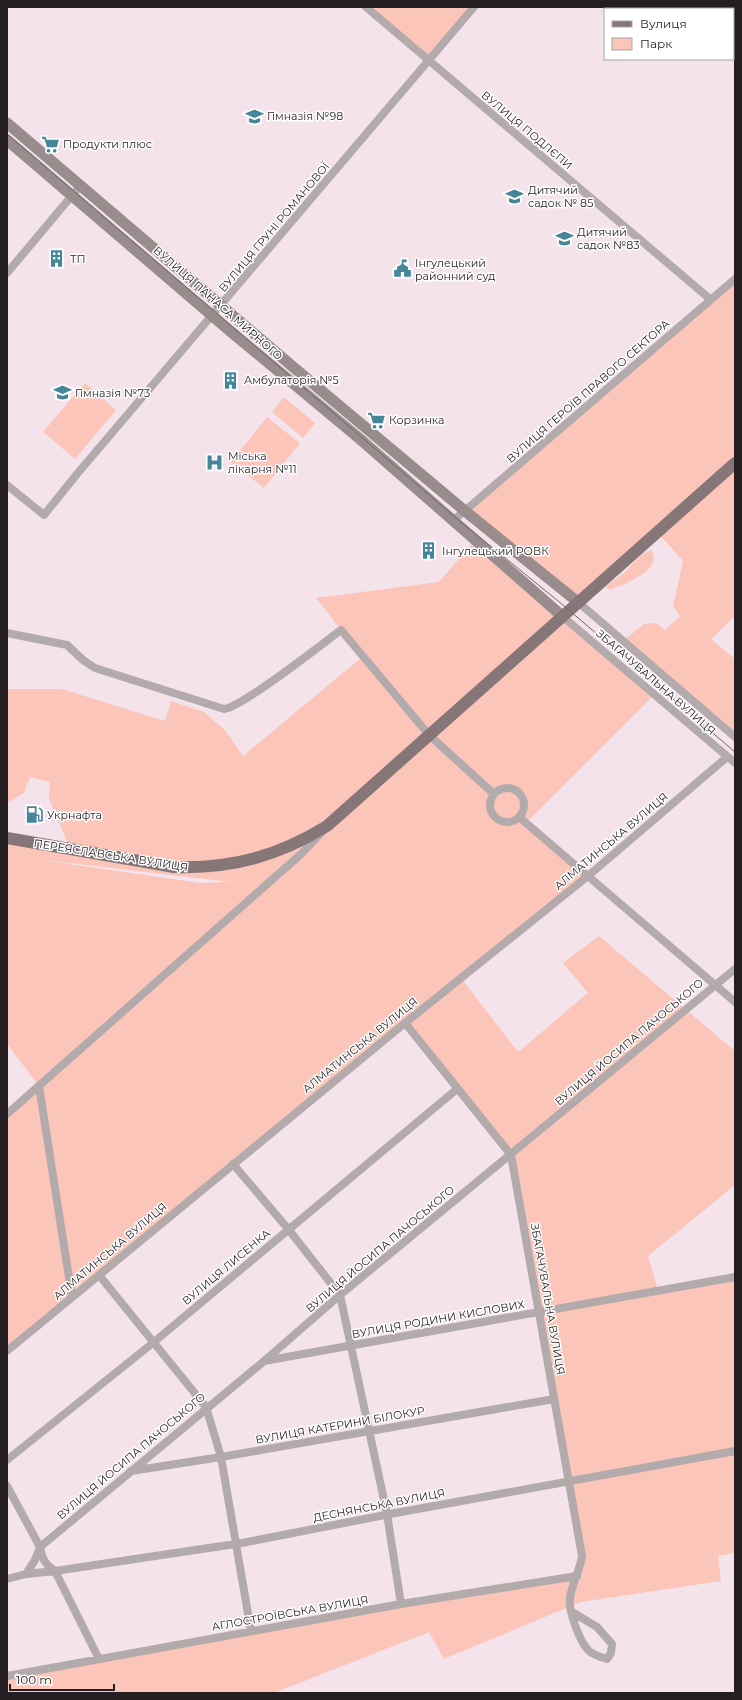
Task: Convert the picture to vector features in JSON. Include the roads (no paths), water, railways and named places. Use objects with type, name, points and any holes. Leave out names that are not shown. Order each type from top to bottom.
[{"type":"main road","name":"ВУЛИЦЯ ПАНАСА МИРНОГО","points":[[7,123],[465,511],[579,603]]},
{"type":"main road","name":"ВУЛИЦЯ ПАНАСА МИРНОГО","points":[[7,140],[454,520],[562,616]]},
{"type":"main road","name":"ПЕРЕЯСЛАВСЬКА ВУЛИЦЯ","points":[[7,838],[174,867],[196,868],[256,859],[302,842],[328,826],[735,463]]},
{"type":"street","name":"ВУЛИЦЯ ПОДЛЄПИ","points":[[366,7],[710,300]]},
{"type":"street","name":"ВУЛИЦЯ ГРУНІ РОМАНОВОЇ","points":[[7,485],[44,515],[77,474],[222,306],[474,7]]},
{"type":"street","points":[[7,273],[80,186]]},
{"type":"street","name":"ВУЛИЦЯ ГЕРОЇВ ПРАВОГО СЕКТОРА","points":[[454,520],[735,279]]},
{"type":"street","name":"ЗБАГАЧУВАЛЬНА ВУЛИЦЯ","points":[[579,603],[735,737]]},
{"type":"street","name":"ЗБАГАЧУВАЛЬНА ВУЛИЦЯ","points":[[562,616],[735,763]]},
{"type":"street","points":[[7,633],[67,645],[83,660],[95,668],[212,706],[227,708],[242,701],[269,683],[341,630],[429,735],[494,794]]},
{"type":"street","name":"АЛМАТИНСЬКА ВУЛИЦЯ","points":[[7,1351],[405,1023],[588,876],[727,757]]},
{"type":"street","points":[[504,789],[514,790],[518,793],[522,798],[524,805],[522,813],[519,817],[513,821],[504,822],[495,817],[490,805],[494,794],[504,789]]},
{"type":"street","points":[[519,817],[735,1002]]},
{"type":"street","points":[[7,1114],[300,854],[328,826]]},
{"type":"street","name":"ВУЛИЦЯ ЙОСИПА ПАЧОСЬКОГО","points":[[40,1547],[206,1407],[263,1362],[340,1295],[512,1155],[735,969]]},
{"type":"street","points":[[405,1023],[512,1155]]},
{"type":"street","points":[[39,1086],[72,1297]]},
{"type":"street","name":"ВУЛИЦЯ ЛИСЕНКА","points":[[7,1460],[154,1342],[457,1089]]},
{"type":"street","name":"ЗБАГАЧУВАЛЬНА ВУЛИЦЯ","points":[[512,1155],[582,1556],[570,1600],[572,1612],[576,1630],[587,1649],[598,1656],[607,1659],[611,1653],[612,1644],[597,1627],[572,1612]]},
{"type":"street","points":[[233,1164],[289,1230],[340,1295],[387,1514],[401,1604]]},
{"type":"street","points":[[99,1275],[206,1407],[222,1457],[251,1632]]},
{"type":"street","name":"ВУЛИЦЯ РОДИНИ КИСЛОВИХ","points":[[263,1362],[735,1277]]},
{"type":"street","name":"ВУЛИЦЯ КАТЕРИНИ БІЛОКУР","points":[[130,1471],[222,1457],[554,1399]]},
{"type":"street","name":"ДЕСНЯНСЬКА ВУЛИЦЯ","points":[[26,1574],[236,1544],[387,1514],[735,1451]]},
{"type":"street","points":[[7,1486],[40,1547],[43,1560],[55,1571],[99,1659]]},
{"type":"street","points":[[7,1579],[26,1574],[35,1560],[40,1547]]},
{"type":"street","name":"АГЛОСТРОЇВСЬКА ВУЛИЦЯ","points":[[7,1676],[401,1604],[577,1576]]},
{"type":"tram line","points":[[7,134],[456,518],[563,605],[735,752]]},
{"type":"place","name":"Гімназія №98","points":[[254,116]]},
{"type":"place","name":"Продукти плюс","points":[[50,144]]},
{"type":"place","name":"Дитячий садок № 85","points":[[515,196]]},
{"type":"place","name":"Дитячий садок №83","points":[[564,238]]},
{"type":"place","name":"ТП","points":[[57,259]]},
{"type":"place","name":"Інгулецький районний суд","points":[[402,269]]},
{"type":"place","name":"Амбулаторія №5","points":[[231,380]]},
{"type":"place","name":"Гімназія №73","points":[[62,393]]},
{"type":"place","name":"Корзинка","points":[[376,420]]},
{"type":"place","name":"Міська лікарня №11","points":[[215,462]]},
{"type":"place","name":"Інгулецький РОВК","points":[[429,551]]},
{"type":"place","name":"Укрнафта","points":[[34,815]]}]
